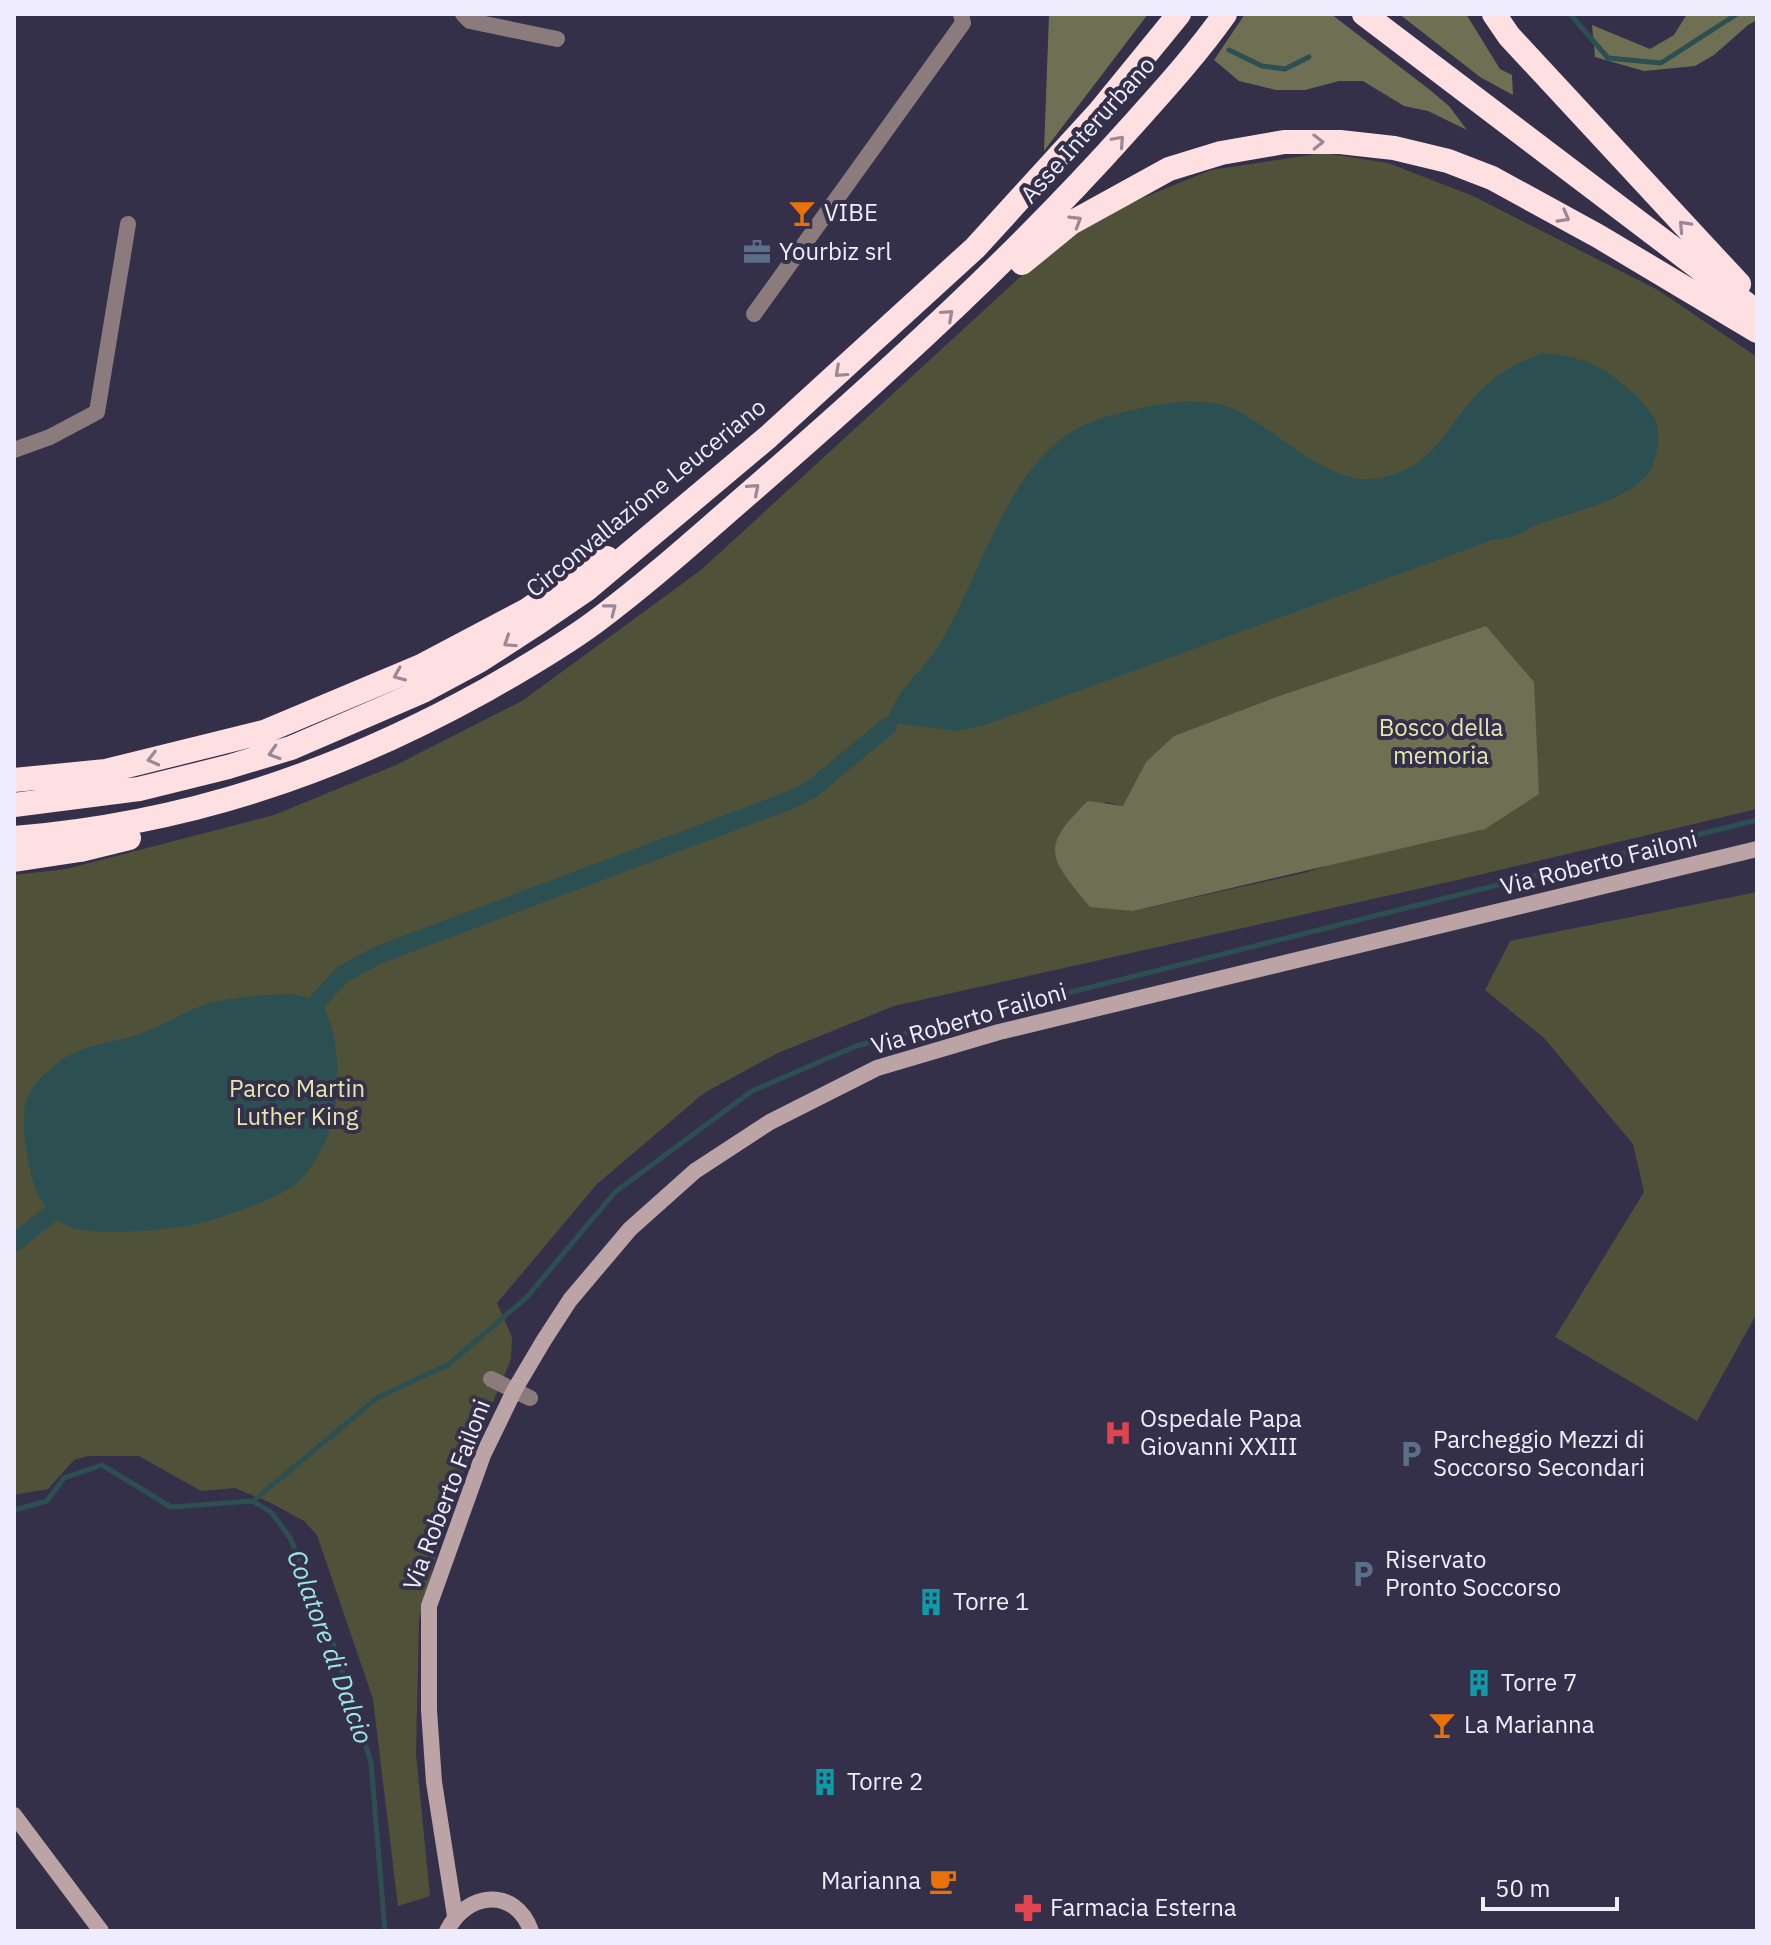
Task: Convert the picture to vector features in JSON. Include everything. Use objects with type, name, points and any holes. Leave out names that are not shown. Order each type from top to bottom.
[{"type":"highway","name":"Circonvallazione Leuceriano","points":[[14,805],[139,789],[291,748],[423,691],[479,661],[587,589],[791,416],[975,248],[1099,112],[1179,14]]},
{"type":"highway","name":"Asse Interurbano","points":[[988,279],[1098,164],[1225,14]]},
{"type":"highway","points":[[1364,14],[1757,312]]},
{"type":"highway","points":[[1494,14],[1509,36],[1628,167],[1757,303]]},
{"type":"highway","points":[[14,838],[78,832],[188,811],[299,778],[382,743],[453,708],[593,624],[695,540],[988,279],[1014,270],[1071,223],[1169,169],[1221,153],[1284,142],[1340,142],[1394,148],[1448,161],[1492,178],[1624,251],[1757,331]]},
{"type":"highway","points":[[14,780],[106,771],[264,732],[421,666],[527,610],[595,563],[639,546]]},
{"type":"highway","points":[[14,860],[80,850],[253,807],[299,778]]},
{"type":"street","points":[[463,14],[470,21],[557,39]]},
{"type":"street","points":[[754,314],[963,23],[961,14]]},
{"type":"street","points":[[14,450],[50,437],[97,412],[128,224]]},
{"type":"street","name":"Via Roberto Failoni","points":[[451,1923],[434,1782],[429,1710],[429,1606],[483,1455],[515,1389],[570,1300],[630,1229],[695,1171],[770,1122],[877,1068],[999,1032],[1757,849]]},
{"type":"street","points":[[491,1379],[530,1398]]},
{"type":"street","points":[[14,1815],[101,1931]]},
{"type":"street","name":"Via Roberto Failoni","points":[[451,1923],[466,1906],[480,1900],[495,1899],[514,1906],[531,1931]]},
{"type":"green space","points":[[1049,14],[1148,14],[1044,151]]},
{"type":"green space","points":[[1245,14],[1331,14],[1449,106],[1467,130],[1428,111],[1404,106],[1363,81],[1339,81],[1305,90],[1276,90],[1239,81],[1214,60]]},
{"type":"green space","points":[[1399,14],[1466,14],[1500,69],[1512,75],[1513,95],[1480,77]]},
{"type":"green space","points":[[1687,14],[1757,14],[1757,20],[1714,55],[1695,66],[1644,71],[1595,57],[1592,25],[1650,49],[1674,35]]},
{"type":"green space","name":"Parco Martin Luther King","points":[[1323,153],[1388,163],[1473,196],[1658,290],[1757,357],[1757,809],[1453,881],[894,1006],[778,1053],[704,1093],[597,1184],[497,1303],[512,1337],[511,1359],[449,1507],[419,1620],[416,1754],[430,1896],[398,1906],[373,1699],[317,1535],[304,1521],[235,1488],[201,1491],[139,1456],[88,1456],[74,1460],[48,1489],[14,1495],[14,875],[66,869],[274,815],[396,765],[522,701],[701,570],[1056,244],[1130,203],[1211,170]],"holes":[[[1485,627],[1534,682],[1326,866],[1133,911],[1105,802],[1123,806],[1279,696]]]},
{"type":"green space","name":"Bosco della memoria","points":[[1486,626],[1534,682],[1539,794],[1485,829],[1133,911],[1090,907],[1059,865],[1055,854],[1056,843],[1072,817],[1088,801],[1123,806],[1146,762],[1174,736],[1279,696]]},
{"type":"green space","points":[[1757,892],[1757,1313],[1697,1421],[1555,1337],[1644,1192],[1633,1144],[1544,1038],[1485,990],[1510,941]]},
{"type":"shaded area","points":[[1544,353],[1575,358],[1603,370],[1630,390],[1653,416],[1658,429],[1654,462],[1647,475],[1625,492],[1595,506],[1535,525],[1515,536],[1493,540],[985,725],[956,731],[902,724],[888,726],[898,697],[932,655],[947,630],[989,542],[1028,474],[1062,439],[1082,426],[1162,404],[1215,404],[1252,419],[1323,466],[1361,479],[1380,478],[1401,472],[1418,462],[1443,438],[1464,409],[1491,381],[1523,361]]},
{"type":"shaded area","points":[[293,994],[319,1000],[332,1030],[338,1069],[332,1125],[317,1158],[295,1185],[228,1215],[188,1226],[161,1229],[103,1232],[72,1228],[47,1209],[31,1175],[24,1122],[25,1105],[31,1090],[50,1069],[79,1051],[146,1032],[204,1005],[244,997]]},
{"type":"waterway","points":[[1570,14],[1608,58],[1661,63],[1737,14]]},
{"type":"waterway","points":[[1229,50],[1262,66],[1285,69],[1309,57]]},
{"type":"waterway","points":[[319,1000],[343,974],[378,955],[793,799],[812,789],[888,726]]},
{"type":"waterway","points":[[253,1501],[377,1398],[449,1364],[527,1297],[615,1192],[752,1091],[856,1046],[1757,820]]},
{"type":"waterway","points":[[14,1243],[52,1213]]},
{"type":"waterway","name":"Colatore di Dalcio","points":[[14,1510],[47,1501],[64,1478],[102,1465],[171,1507],[253,1501],[272,1513],[290,1538],[324,1615],[371,1762],[385,1931]]},
{"type":"place","name":"VIBE","points":[[802,213]]},
{"type":"place","name":"Yourbiz srl","points":[[757,252]]},
{"type":"place","name":"Ospedale Papa Giovanni XXIII","points":[[1118,1433]]},
{"type":"place","name":"Parcheggio Mezzi di Soccorso Secondari","points":[[1411,1454]]},
{"type":"place","name":"Riservato Pronto Soccorso","points":[[1363,1574]]},
{"type":"place","name":"Torre 1","points":[[931,1602]]},
{"type":"place","name":"Torre 7","points":[[1479,1683]]},
{"type":"place","name":"La Marianna","points":[[1442,1725]]},
{"type":"place","name":"Torre 2","points":[[825,1782]]},
{"type":"place","name":"Marianna","points":[[943,1881]]},
{"type":"place","name":"Farmacia Esterna","points":[[1028,1908]]}]
